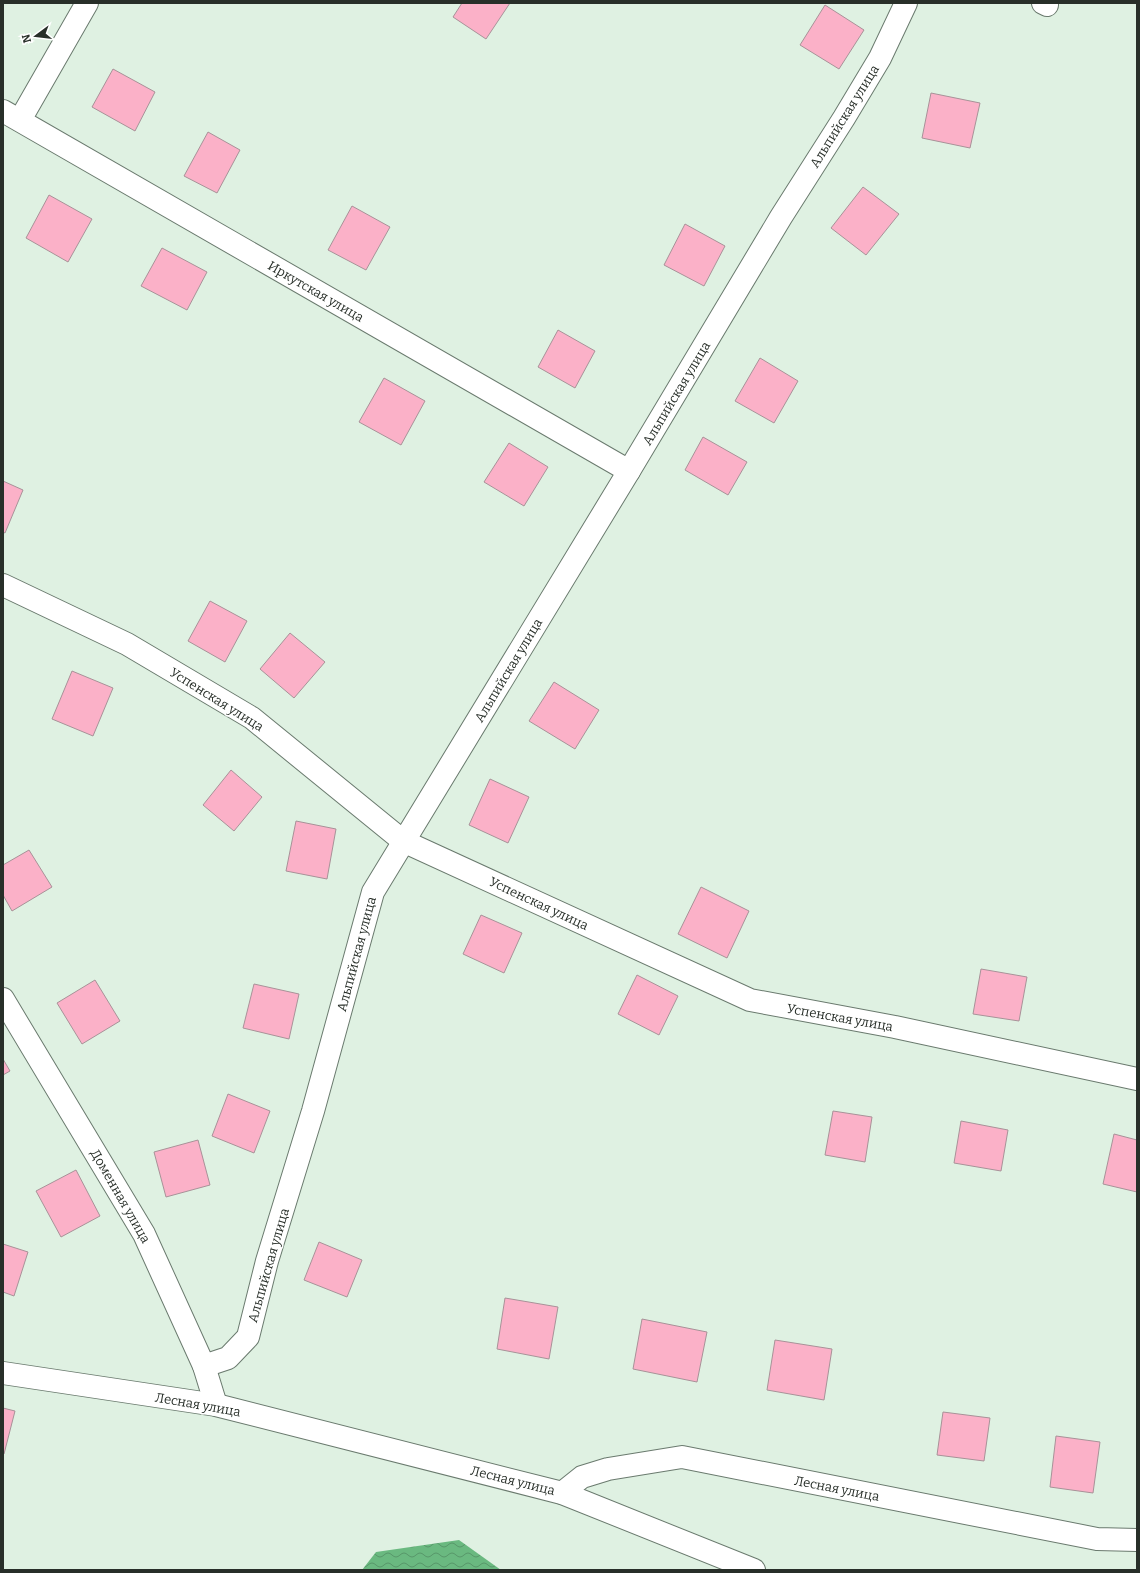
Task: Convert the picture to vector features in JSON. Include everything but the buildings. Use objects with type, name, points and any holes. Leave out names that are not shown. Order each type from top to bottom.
[{"type":"street","points":[[11,116],[87,3]]},
{"type":"street","name":"Альпийская улица","points":[[204,1366],[228,1358],[248,1338],[267,1261],[313,1111],[373,892],[629,471],[781,216],[844,118],[880,58],[906,3]]},
{"type":"street","name":"Иркутская улица","points":[[11,116],[629,471]]},
{"type":"street","name":"Успенская улица","points":[[3,585],[127,644],[252,718],[403,841],[750,1000],[894,1027],[1137,1079]]},
{"type":"street","name":"Доменная улица","points":[[3,999],[144,1234],[204,1366],[216,1405]]},
{"type":"street","name":"Лесная улица","points":[[3,1373],[216,1405],[562,1492],[582,1477],[608,1469],[682,1457],[1097,1539],[1137,1540]]},
{"type":"street","points":[[562,1492],[754,1570]]},
{"type":"water","points":[[459,1540],[501,1570],[362,1570],[376,1552]]}]
